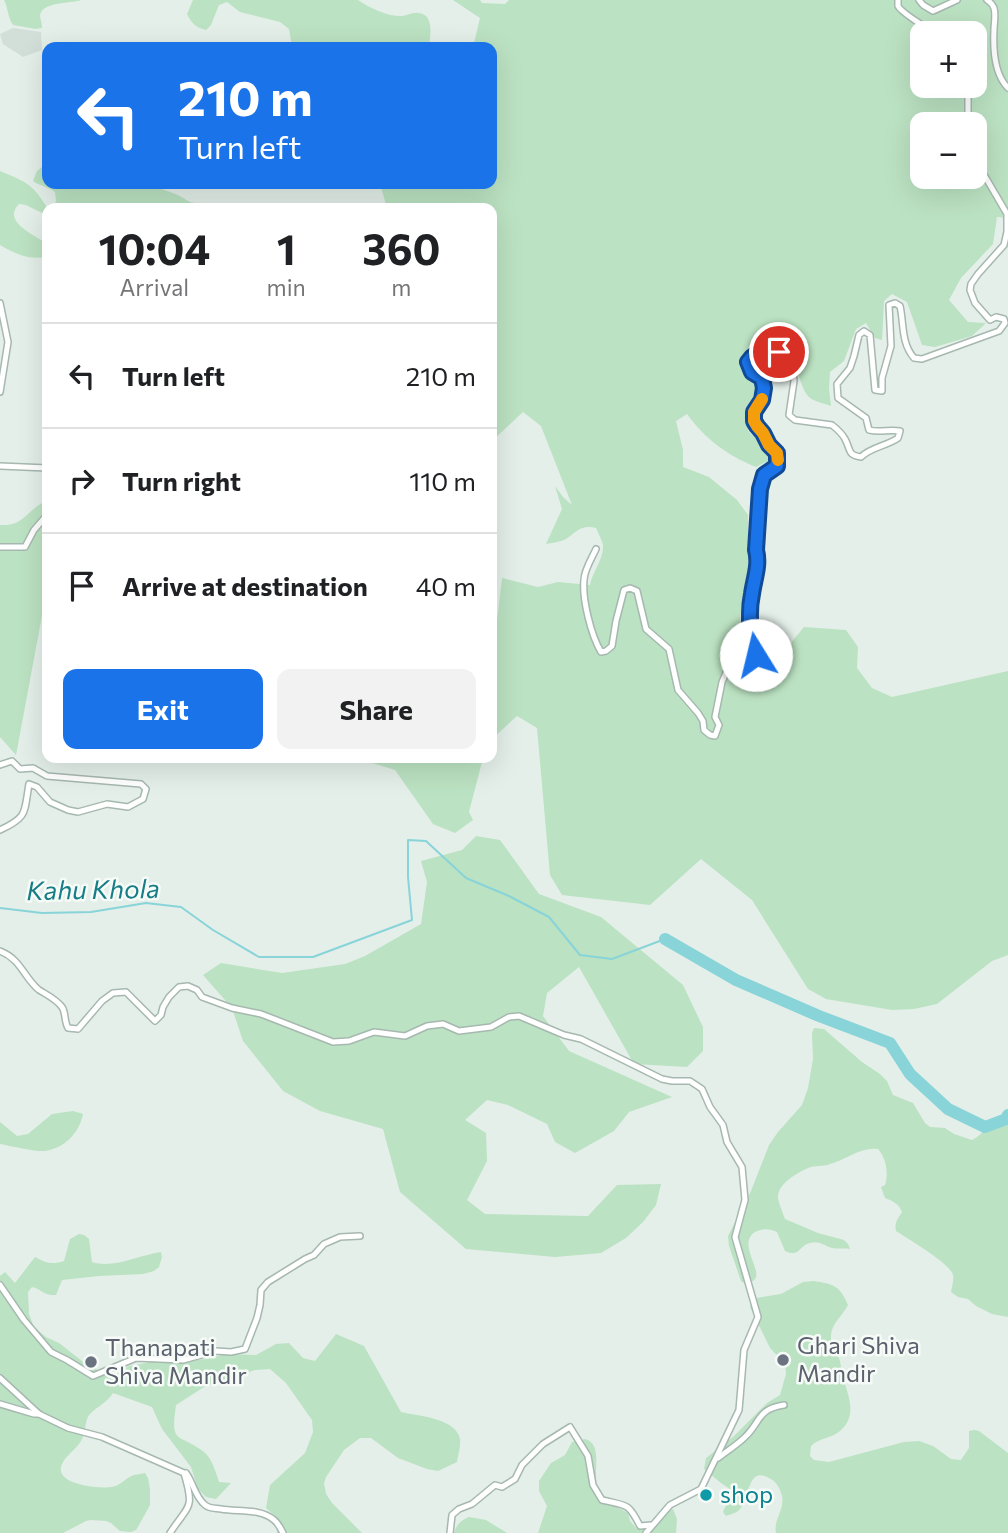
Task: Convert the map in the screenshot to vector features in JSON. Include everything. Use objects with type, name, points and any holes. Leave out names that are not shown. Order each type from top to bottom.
[{"type":"street","points":[[898,0],[899,7],[916,21]]},
{"type":"street","points":[[919,0],[933,11],[957,0]]},
{"type":"street","points":[[987,0],[995,11],[995,61],[1002,81],[1008,88]]},
{"type":"street","points":[[596,549],[583,580],[586,611],[601,652],[612,646],[624,590],[630,588],[637,591],[646,629],[669,649],[678,690],[698,713],[705,730],[710,736],[715,736],[719,725],[715,717],[720,690],[729,666],[729,648],[735,644],[742,648],[746,683],[750,685],[757,677],[759,666],[750,630],[751,596],[758,558],[756,550],[760,489],[764,475],[777,466],[778,457],[754,421],[754,412],[762,400],[764,388],[762,378],[752,372],[748,362],[752,356],[767,350],[779,352],[792,363],[794,382],[789,415],[795,420],[832,425],[855,456],[861,457],[867,451],[898,438],[900,431],[878,433],[869,430],[866,418],[838,398],[837,384],[850,368],[859,335],[864,331],[870,335],[875,390],[882,391],[882,378],[891,346],[889,305],[895,303],[900,306],[906,344],[914,358],[922,359],[974,341],[999,331],[1006,323],[999,317],[990,320],[975,303],[970,290],[978,274],[1004,245],[1007,232],[1007,214],[987,180]]},
{"type":"street","points":[[0,303],[8,342],[0,392]]},
{"type":"street","points":[[0,466],[42,468]]},
{"type":"street","points":[[0,547],[26,547],[33,530],[42,520]]},
{"type":"street","points":[[0,765],[12,761],[20,769],[33,768],[47,776],[141,783],[146,789],[143,799],[128,807],[107,804],[78,811],[68,810],[50,802],[37,787],[29,784],[25,811],[18,822],[0,830]]},
{"type":"street","points":[[0,951],[9,954],[37,988],[64,1010],[68,1028],[78,1029],[102,1001],[113,993],[125,992],[155,1021],[161,1015],[169,997],[179,987],[188,986],[197,990],[202,998],[261,1014],[333,1042],[349,1041],[374,1032],[405,1037],[427,1026],[443,1024],[459,1031],[491,1027],[509,1017],[519,1016],[564,1035],[581,1039],[662,1079],[690,1081],[702,1089],[710,1107],[723,1125],[727,1142],[742,1167],[745,1200],[735,1237],[758,1317],[744,1350],[739,1410],[701,1489],[670,1505],[646,1533]]},
{"type":"street","points":[[0,1285],[24,1320],[51,1352],[93,1376],[136,1359],[183,1360],[216,1351],[244,1349],[257,1318],[261,1290],[268,1282],[314,1255],[324,1244],[340,1237],[360,1236]]},
{"type":"street","points":[[0,1378],[39,1414],[68,1428],[102,1437],[184,1473],[191,1496],[187,1511],[170,1533]]},
{"type":"street","points":[[0,1404],[39,1414]]},
{"type":"street","points":[[715,1460],[747,1435],[758,1418],[771,1407],[784,1405]]},
{"type":"street","points":[[450,1533],[452,1515],[472,1504],[495,1485],[502,1487],[515,1479],[522,1465],[543,1444],[570,1427],[588,1456],[593,1485],[602,1500],[627,1505],[640,1526],[651,1525]]},
{"type":"street","points":[[176,1470],[183,1469],[203,1504],[209,1508],[260,1513],[274,1520],[284,1533]]},
{"type":"shaded area","points":[[13,28],[41,32],[42,50],[23,57],[3,44],[0,34]]},
{"type":"green space","points":[[4,0],[81,0],[45,8],[40,17],[42,28],[36,29],[13,25]]},
{"type":"green space","points":[[193,0],[358,0],[390,15],[423,14],[429,22],[429,42],[291,42],[289,29],[280,22],[240,12],[227,2],[219,5],[211,25],[206,30],[195,25],[187,14]]},
{"type":"green space","points":[[453,0],[505,4],[509,0],[1008,0],[1008,218],[997,217],[993,244],[961,278],[949,300],[968,322],[986,323],[972,336],[935,347],[922,345],[907,302],[892,294],[884,301],[882,340],[875,338],[866,323],[856,329],[844,361],[830,372],[831,406],[814,400],[806,393],[792,353],[768,342],[748,347],[745,368],[748,376],[757,384],[748,431],[764,446],[772,459],[756,467],[718,446],[687,414],[676,421],[683,450],[683,467],[709,477],[737,500],[748,515],[749,571],[740,615],[742,648],[776,661],[804,627],[846,630],[858,647],[857,668],[872,688],[892,697],[1008,671],[1008,955],[992,961],[937,1004],[892,1010],[826,999],[808,989],[752,900],[701,859],[650,905],[562,895],[550,875],[537,728],[517,716],[497,734],[497,620],[502,578],[538,587],[558,582],[590,585],[602,555],[603,545],[596,528],[590,527],[582,528],[564,540],[546,544],[562,509],[555,486],[572,505],[541,426],[523,412],[497,436],[497,203],[386,203],[381,189],[497,189],[497,42],[474,42],[480,18]]},
{"type":"green space","points":[[42,167],[42,185],[33,181]]},
{"type":"green space","points":[[0,171],[27,184],[44,203],[42,213],[19,204],[14,217],[22,227],[42,241],[42,257],[22,256],[0,245]]},
{"type":"green space","points":[[50,189],[162,189],[195,203],[55,203],[55,192]]},
{"type":"green space","points":[[42,503],[42,616],[16,755],[0,737],[0,525],[19,521]]},
{"type":"green space","points":[[372,763],[482,763],[469,812],[473,820],[455,833],[433,824],[395,770]]},
{"type":"green space","points":[[476,836],[500,840],[539,894],[601,917],[683,985],[703,1027],[703,1051],[687,1067],[634,1064],[579,967],[547,993],[543,1016],[569,1051],[672,1097],[629,1112],[614,1131],[575,1153],[555,1142],[547,1124],[508,1105],[487,1100],[465,1120],[486,1133],[487,1161],[467,1200],[485,1214],[588,1216],[617,1185],[661,1184],[656,1205],[643,1222],[626,1238],[601,1253],[555,1257],[466,1249],[400,1192],[383,1129],[320,1111],[283,1091],[243,1041],[232,1008],[203,975],[221,963],[282,973],[345,964],[365,956],[421,924],[427,882],[421,861],[462,850]]},
{"type":"green space","points":[[814,1028],[824,1029],[880,1074],[887,1081],[893,1095],[913,1103],[930,1127],[945,1128],[972,1140],[1008,1112],[1008,1317],[992,1314],[951,1292],[953,1275],[950,1270],[937,1258],[896,1231],[896,1223],[902,1212],[895,1203],[885,1198],[881,1187],[885,1185],[886,1166],[878,1149],[865,1150],[827,1165],[808,1168],[788,1180],[779,1193],[778,1200],[785,1219],[818,1233],[844,1240],[850,1249],[832,1248],[813,1242],[790,1253],[785,1251],[777,1232],[760,1230],[750,1238],[748,1246],[756,1277],[753,1281],[741,1281],[728,1236],[751,1191],[769,1145],[802,1105],[813,1059]]},
{"type":"green space","points":[[73,1111],[83,1114],[81,1121],[70,1138],[59,1147],[41,1151],[0,1144],[0,1122],[17,1136],[28,1134],[52,1114]]},
{"type":"green space","points":[[79,1234],[89,1239],[92,1262],[118,1263],[161,1252],[162,1257],[159,1267],[143,1274],[62,1280],[56,1295],[32,1287],[28,1292],[29,1314],[34,1327],[82,1361],[110,1377],[129,1366],[208,1359],[224,1354],[256,1355],[276,1344],[289,1343],[303,1358],[315,1361],[336,1334],[364,1346],[401,1412],[444,1422],[457,1432],[460,1442],[457,1462],[438,1471],[427,1469],[398,1458],[371,1438],[360,1438],[344,1450],[324,1483],[326,1494],[332,1503],[362,1533],[277,1533],[276,1517],[266,1508],[270,1485],[305,1453],[313,1432],[312,1420],[286,1383],[270,1369],[255,1370],[204,1387],[176,1405],[175,1433],[207,1455],[219,1482],[231,1483],[216,1499],[206,1497],[198,1489],[191,1467],[162,1429],[152,1407],[113,1393],[89,1415],[83,1438],[62,1463],[62,1473],[72,1482],[105,1487],[120,1484],[131,1476],[145,1473],[150,1489],[150,1505],[136,1530],[120,1531],[106,1521],[91,1520],[63,1533],[0,1533],[0,1276],[5,1272],[15,1283],[35,1257],[49,1263],[64,1261],[70,1239]]},
{"type":"green space","points":[[813,1281],[835,1287],[848,1305],[834,1325],[831,1339],[832,1347],[840,1360],[850,1411],[846,1425],[811,1446],[810,1456],[814,1460],[829,1462],[904,1442],[919,1441],[933,1446],[951,1459],[961,1460],[969,1448],[969,1431],[979,1431],[1008,1453],[1008,1533],[776,1533],[782,1496],[776,1483],[762,1475],[753,1480],[740,1509],[726,1516],[723,1512],[733,1493],[704,1469],[706,1458],[733,1437],[767,1403],[780,1395],[786,1374],[785,1364],[770,1348],[750,1307],[756,1298],[781,1294],[803,1282]]},
{"type":"green space","points":[[585,1439],[595,1448],[596,1480],[600,1495],[609,1504],[628,1513],[630,1521],[637,1529],[653,1524],[673,1509],[677,1519],[676,1533],[538,1533],[547,1506],[539,1491],[539,1481],[551,1463],[565,1455],[572,1442]]},
{"type":"green space","points":[[469,1517],[486,1520],[507,1533],[454,1533],[459,1523]]},
{"type":"waterway","name":"Kahu Khola","points":[[0,908],[42,913],[91,912],[146,903],[181,907],[259,957],[313,957],[412,920],[408,840],[426,841],[466,878],[549,917],[580,955],[612,959],[665,939]]},
{"type":"waterway","points":[[665,939],[736,980],[890,1043],[910,1074],[948,1109],[985,1127],[1006,1119],[1008,1115]]},
{"type":"slow traffic","points":[[762,399],[754,412],[754,421],[777,453],[778,460]]},
{"type":"place","name":"Ghari Shiva Mandir","points":[[783,1360]]},
{"type":"place","name":"Thanapati Shiva Mandir","points":[[91,1362]]},
{"type":"place","name":"shop","points":[[706,1495]]},
{"type":"route","points":[[756,655],[750,630],[751,596],[758,558],[756,550],[760,489],[764,475],[777,466],[778,457],[754,421],[754,412],[762,400],[764,388],[762,378],[752,372],[748,362],[752,356],[767,350],[779,352]]}]
